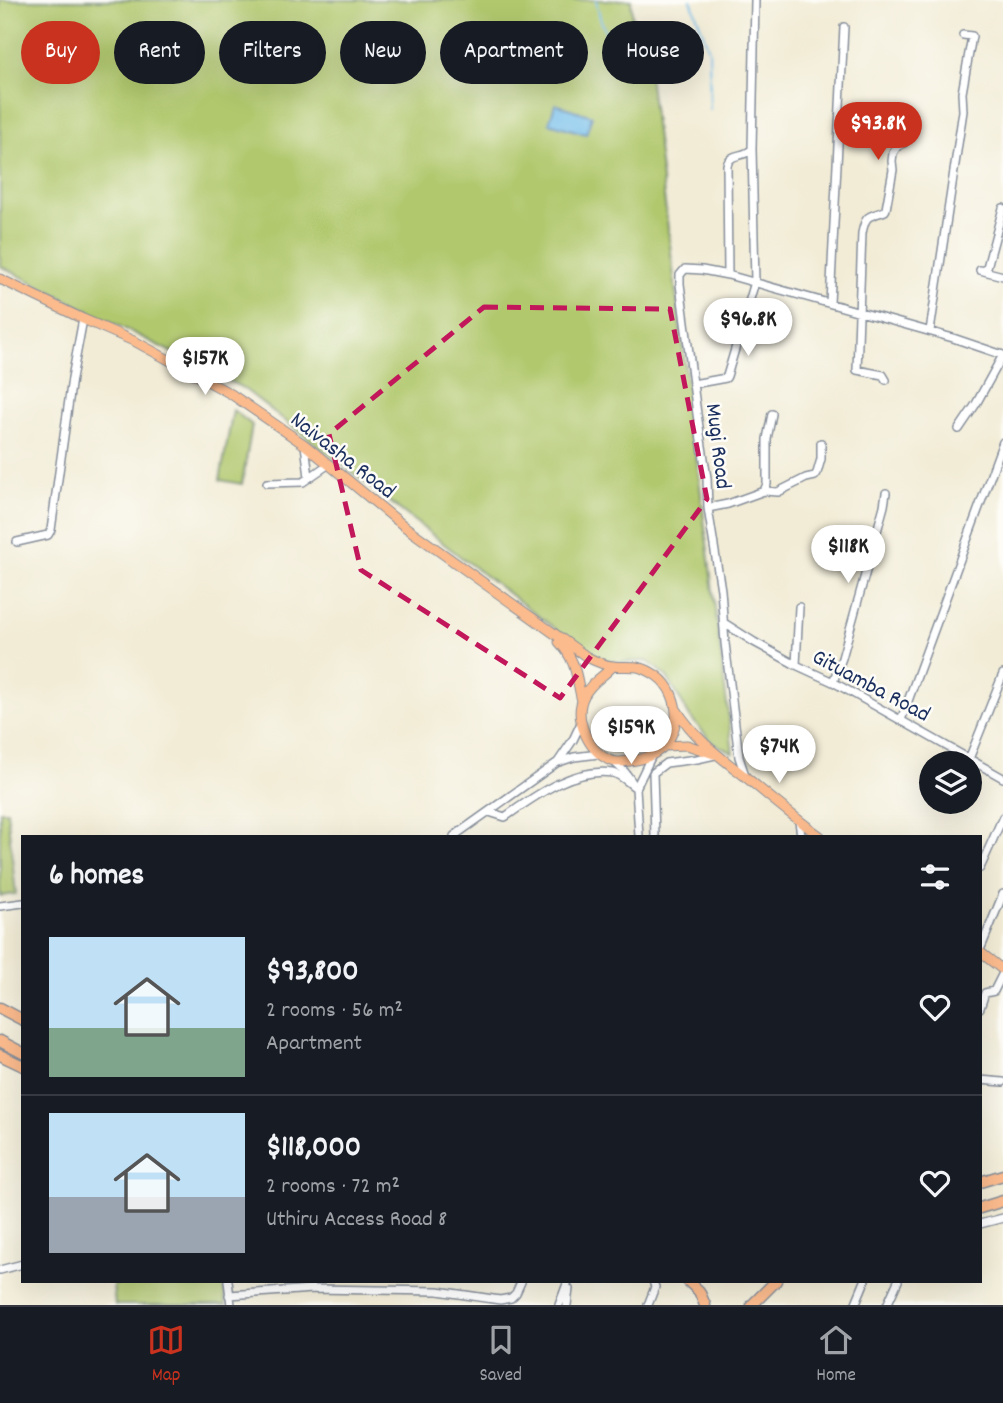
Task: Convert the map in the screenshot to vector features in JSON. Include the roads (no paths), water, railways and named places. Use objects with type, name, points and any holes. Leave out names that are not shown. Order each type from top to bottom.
[{"type":"highway","points":[[0,1008],[21,1019]]},
{"type":"highway","points":[[0,1041],[21,1053]]},
{"type":"highway","points":[[0,1055],[21,1065]]},
{"type":"highway","points":[[982,1181],[1003,1175]]},
{"type":"highway","points":[[982,1207],[1003,1201]]},
{"type":"highway","points":[[690,1283],[699,1291],[705,1305]]},
{"type":"highway","points":[[752,1305],[774,1283]]},
{"type":"main road","name":"Naivasha Road","points":[[0,279],[136,342],[231,394],[305,445],[404,526],[539,623],[587,657],[613,666]]},
{"type":"main road","name":"Naivasha Road","points":[[539,623],[562,645],[574,664],[582,701]]},
{"type":"main road","points":[[613,666],[635,666],[659,677],[667,685],[676,709],[675,727],[664,746],[646,759],[612,761],[599,754],[587,738],[581,723],[582,701],[591,685],[613,666]]},
{"type":"main road","points":[[676,709],[697,737],[717,756],[819,835]]},
{"type":"main road","points":[[664,746],[687,745],[717,756]]},
{"type":"main road","points":[[982,953],[1003,972]]},
{"type":"street","points":[[693,384],[726,378],[755,282],[752,149],[755,0]]},
{"type":"street","points":[[830,303],[844,27]]},
{"type":"street","points":[[930,331],[972,36],[963,35]]},
{"type":"street","points":[[886,380],[883,375],[857,370],[862,233],[864,220],[869,215],[886,209],[893,170],[893,153],[904,143]]},
{"type":"street","points":[[728,275],[727,165],[733,156],[746,154],[752,149]]},
{"type":"street","points":[[1003,208],[983,271],[1003,275]]},
{"type":"street","name":"Mugi Road","points":[[746,778],[739,757],[721,590],[708,508],[707,478],[680,275],[685,269],[728,275],[858,310],[1003,355]]},
{"type":"street","points":[[17,542],[48,535],[51,530],[83,319]]},
{"type":"street","points":[[959,429],[1003,355]]},
{"type":"street","points":[[764,491],[767,484],[767,439],[772,414]]},
{"type":"street","points":[[901,720],[1003,442]]},
{"type":"street","points":[[708,508],[764,491],[778,492],[815,476],[821,458],[821,443]]},
{"type":"street","points":[[305,445],[309,477]]},
{"type":"street","points":[[267,483],[303,482],[329,464]]},
{"type":"street","points":[[833,682],[842,658],[886,493]]},
{"type":"street","points":[[796,665],[799,607]]},
{"type":"street","name":"Gituamba Road","points":[[724,624],[955,751]]},
{"type":"street","points":[[972,751],[1003,674]]},
{"type":"street","points":[[558,762],[581,723]]},
{"type":"street","points":[[455,835],[558,762],[599,754]]},
{"type":"street","points":[[639,835],[636,788],[652,755]]},
{"type":"street","points":[[655,835],[653,773],[666,763],[717,756]]},
{"type":"street","points":[[612,761],[625,772],[636,788]]},
{"type":"street","name":"Gituamba Road","points":[[982,766],[1003,778]]},
{"type":"street","points":[[489,812],[505,817],[558,783],[597,773],[616,773],[636,788]]},
{"type":"street","points":[[982,864],[1003,817]]},
{"type":"street","points":[[799,821],[801,835]]},
{"type":"street","points":[[982,946],[1003,894]]},
{"type":"street","points":[[0,906],[21,903]]},
{"type":"street","points":[[994,991],[1003,972]]},
{"type":"street","points":[[982,1002],[985,993],[994,991],[1003,995]]},
{"type":"street","points":[[982,1080],[1003,1082]]},
{"type":"street","points":[[982,1223],[1003,1218]]},
{"type":"street","points":[[0,1270],[21,1265]]},
{"type":"street","points":[[228,1283],[231,1305]]},
{"type":"street","points":[[229,1295],[313,1289],[416,1290],[500,1300],[511,1298],[521,1283]]},
{"type":"street","points":[[559,1305],[568,1283]]},
{"type":"street","points":[[567,1305],[569,1283]]},
{"type":"street","points":[[648,1305],[655,1287],[654,1283]]},
{"type":"street","points":[[855,1305],[864,1283]]},
{"type":"street","points":[[887,1305],[897,1283]]},
{"type":"water","points":[[555,104],[592,116],[586,134],[549,123]]},
{"type":"waterway","points":[[596,0],[602,23]]},
{"type":"waterway","points":[[691,0],[709,50],[710,109]]}]
